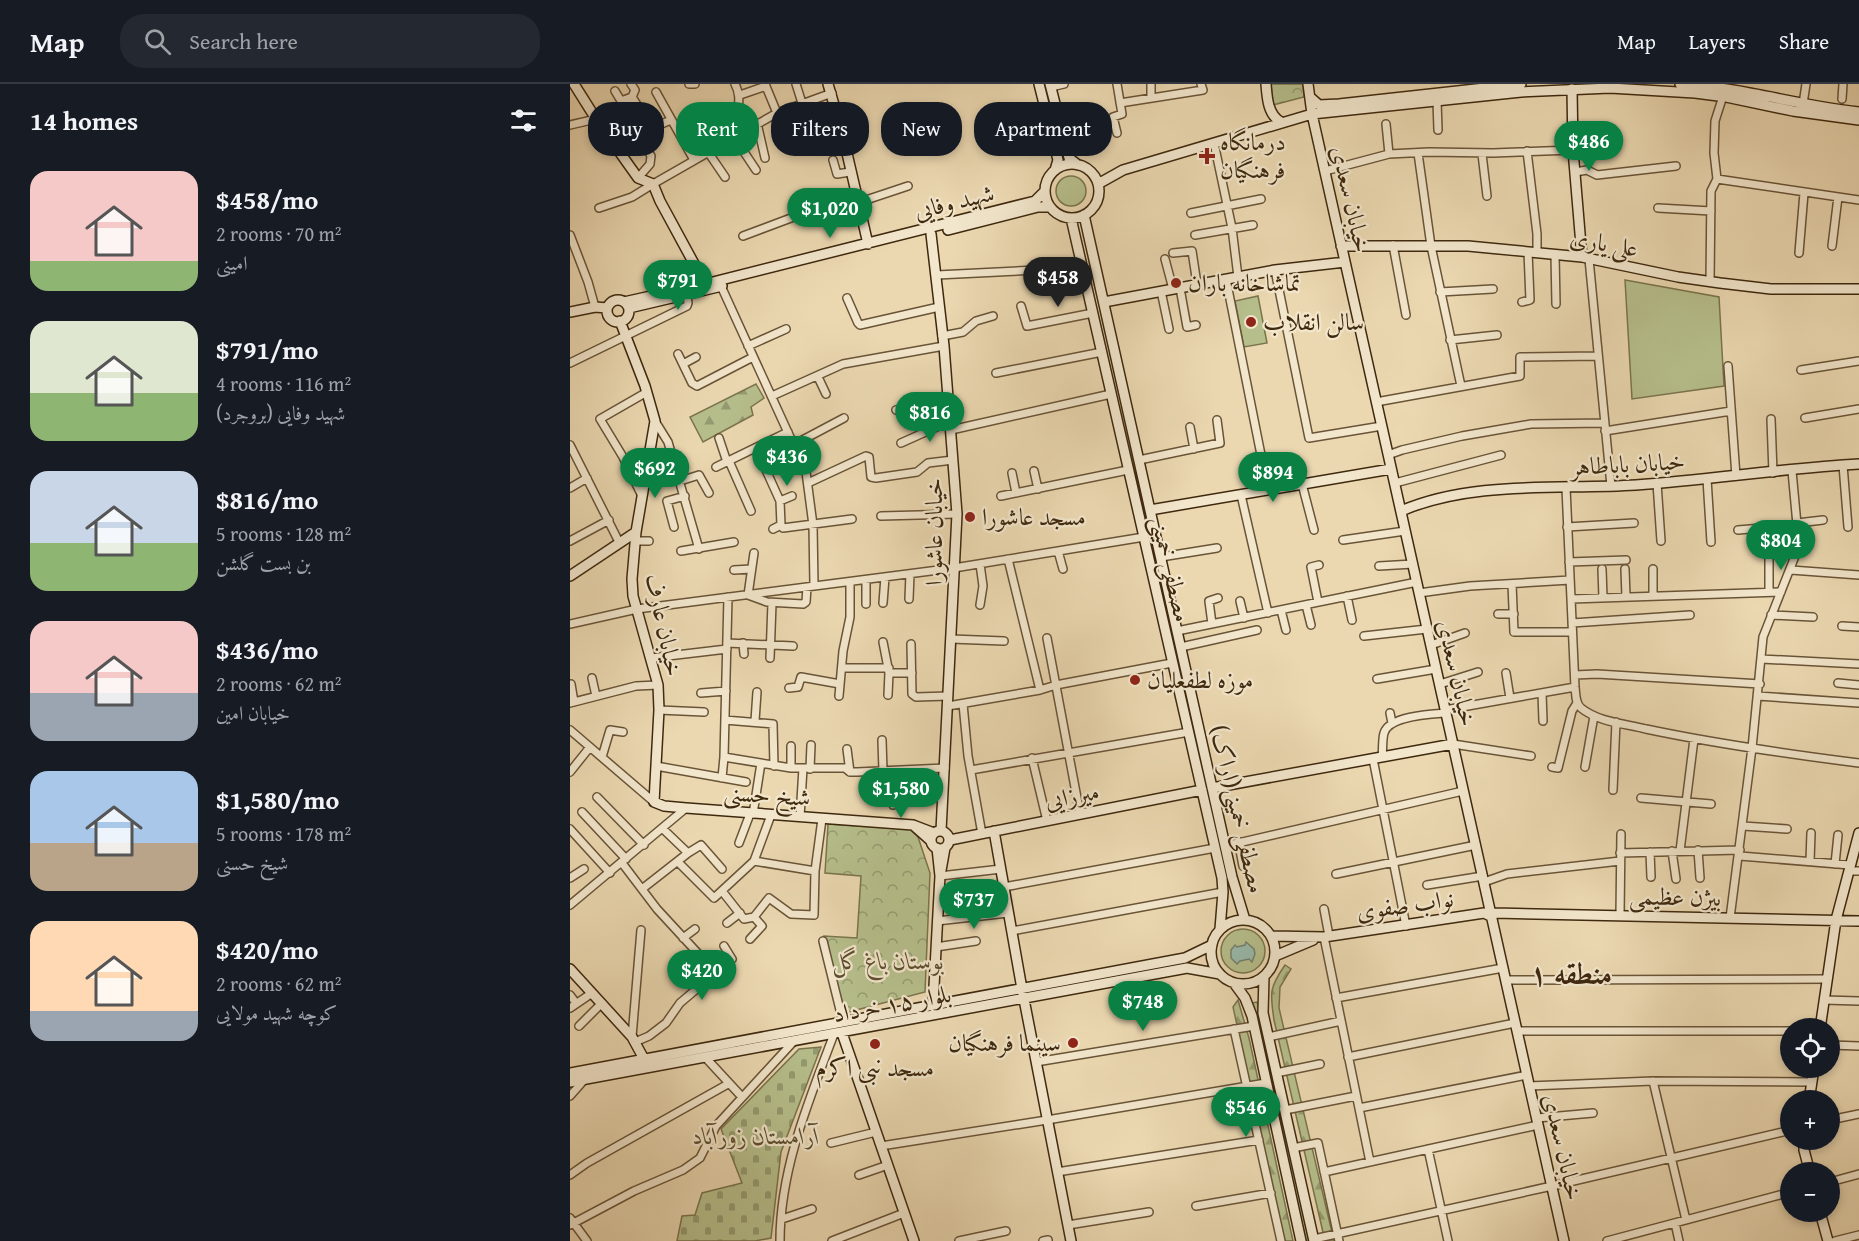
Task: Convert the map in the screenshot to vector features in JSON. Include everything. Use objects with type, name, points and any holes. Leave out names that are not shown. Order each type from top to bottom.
[{"type":"main road","points":[[1039,84],[1058,160],[1055,170],[1046,182],[1044,192],[1050,207],[1060,216],[1071,218],[1084,215],[1095,204],[1098,184],[1090,172],[1069,158],[1050,86]]},
{"type":"main road","points":[[1266,84],[1270,110],[1274,118],[1281,122]]},
{"type":"main road","name":"خیابان سعدی","points":[[1308,84],[1324,171],[1564,1241]]},
{"type":"main road","points":[[1098,184],[1112,174],[1123,170],[1312,114],[1437,101],[1508,89],[1521,84]]},
{"type":"main road","points":[[1680,84],[1721,89],[1793,111],[1859,120]]},
{"type":"main road","points":[[574,88],[588,108]]},
{"type":"main road","points":[[830,88],[868,244]]},
{"type":"main road","points":[[1310,97],[1319,105],[1427,89],[1746,88],[1758,99],[1859,112]]},
{"type":"main road","points":[[1572,89],[1573,150],[1586,258]]},
{"type":"main road","points":[[1292,119],[1305,121],[1315,128]]},
{"type":"main road","points":[[622,156],[638,178],[652,183],[705,284]]},
{"type":"main road","points":[[1055,170],[1068,165],[1078,165]]},
{"type":"main road","name":"شهید وفایی","points":[[626,305],[1035,201],[1044,192]]},
{"type":"main road","name":"شهید وفایی","points":[[626,305],[687,295],[1038,207],[1050,207]]},
{"type":"main road","name":"مصطفی خمینی(اراک)","points":[[1084,215],[1212,788],[1220,847],[1245,920]]},
{"type":"main road","name":"مصطفی خمینی","points":[[1071,218],[1202,790],[1220,847],[1223,892],[1220,929]]},
{"type":"main road","name":"خیابان عاشورا","points":[[931,234],[944,346],[957,514],[933,1005]]},
{"type":"main road","name":"علی یاری","points":[[1341,246],[1468,246],[1586,258],[1710,282],[1772,289],[1859,289]]},
{"type":"main road","points":[[1104,302],[1275,270],[1345,262]]},
{"type":"main road","points":[[620,300],[626,305],[627,317],[620,321],[611,319],[607,313],[607,308],[613,301],[620,300]]},
{"type":"main road","points":[[570,312],[594,307],[607,308]]},
{"type":"main road","name":"خیابان عارف","points":[[620,321],[647,392],[655,421],[635,536],[632,579],[633,596],[658,685],[659,710],[654,802]]},
{"type":"main road","name":"خیابان باباطاهر","points":[[1401,511],[1423,501],[1466,494],[1526,488],[1657,483],[1859,464]]},
{"type":"main road","points":[[1150,510],[1391,469]]},
{"type":"main road","points":[[570,576],[619,542],[635,536]]},
{"type":"main road","points":[[1212,788],[1453,744]]},
{"type":"main road","name":"میرزایی","points":[[940,840],[982,834],[1202,790]]},
{"type":"main road","name":"شیخ حسنی","points":[[654,802],[664,806],[752,814],[913,825],[940,840]]},
{"type":"main road","points":[[994,831],[1071,1241]]},
{"type":"main road","points":[[1822,1018],[1836,920],[1853,869],[1859,833]]},
{"type":"main road","name":"نواب صفوی","points":[[1326,937],[1484,913],[1492,917]]},
{"type":"main road","name":"بیژن عظیمی","points":[[1492,917],[1494,913],[1859,921]]},
{"type":"main road","points":[[1234,982],[1253,982],[1264,976],[1273,964],[1275,946],[1272,936],[1261,925],[1245,920],[1232,922],[1220,929],[1212,945],[1211,956],[1220,974],[1234,982],[1245,998],[1254,1026],[1301,1241]]},
{"type":"main road","points":[[1272,936],[1326,937]]},
{"type":"main road","points":[[1275,956],[1326,937]]},
{"type":"main road","name":"بلوار ۱۵ خرداد","points":[[570,1082],[843,1022],[1185,958],[1212,945]]},
{"type":"main road","name":"بلوار ۱۵ خرداد","points":[[570,1073],[644,1059],[705,1057],[1187,968],[1220,974]]},
{"type":"main road","points":[[570,969],[633,1040],[644,1059]]},
{"type":"main road","points":[[1264,976],[1263,1013],[1314,1240]]},
{"type":"main road","points":[[838,1033],[914,1241]]},
{"type":"main road","points":[[1811,1090],[1813,1078]]},
{"type":"main road","points":[[1823,1222],[1828,1241]]},
{"type":"street","points":[[631,84],[635,90],[632,97]]},
{"type":"street","points":[[689,84],[695,84]]},
{"type":"street","points":[[735,84],[740,95],[739,102]]},
{"type":"street","points":[[796,84],[802,102]]},
{"type":"street","points":[[1050,86],[1064,84]]},
{"type":"street","points":[[1117,133],[1113,117],[1122,114],[1118,84]]},
{"type":"street","points":[[1151,84],[1151,98]]},
{"type":"street","points":[[1803,104],[1806,84]]},
{"type":"street","points":[[1842,99],[1844,84]]},
{"type":"street","points":[[740,95],[766,85],[773,102]]},
{"type":"street","points":[[1120,103],[1202,87]]},
{"type":"street","points":[[804,102],[830,88]]},
{"type":"street","points":[[1710,282],[1711,191],[1717,179],[1714,153],[1715,121],[1721,89]]},
{"type":"street","points":[[615,91],[621,100],[632,97]]},
{"type":"street","points":[[656,92],[694,160]]},
{"type":"street","points":[[632,97],[652,128],[671,120]]},
{"type":"street","points":[[1437,101],[1438,130]]},
{"type":"street","points":[[570,125],[588,121]]},
{"type":"street","points":[[1386,124],[1389,154]]},
{"type":"street","points":[[759,132],[765,158]]},
{"type":"street","points":[[1573,134],[1586,135]]},
{"type":"street","points":[[1214,143],[1232,228],[1238,277]]},
{"type":"street","points":[[1324,171],[1389,154],[1573,150]]},
{"type":"street","points":[[1522,302],[1530,300],[1532,252],[1537,234],[1527,151]]},
{"type":"street","points":[[1418,153],[1431,246],[1461,387]]},
{"type":"street","points":[[1482,153],[1487,196]]},
{"type":"street","points":[[638,178],[650,164],[651,156]]},
{"type":"street","points":[[599,208],[632,198],[652,183],[701,156]]},
{"type":"street","points":[[711,156],[725,177]]},
{"type":"street","points":[[747,156],[756,170]]},
{"type":"street","points":[[833,160],[837,174],[850,172]]},
{"type":"street","points":[[1575,172],[1587,170],[1597,175],[1676,166]]},
{"type":"street","points":[[1717,179],[1859,200]]},
{"type":"street","points":[[743,236],[856,199],[908,186]]},
{"type":"street","points":[[1798,254],[1804,193]]},
{"type":"street","points":[[1832,246],[1838,197]]},
{"type":"street","points":[[1191,213],[1261,199]]},
{"type":"street","points":[[1658,208],[1711,211]]},
{"type":"street","points":[[1195,235],[1253,225]]},
{"type":"street","points":[[570,235],[588,282],[594,307]]},
{"type":"street","points":[[1393,245],[1406,315]]},
{"type":"street","points":[[1173,253],[1192,251],[1197,284]]},
{"type":"street","points":[[1555,255],[1556,304]]},
{"type":"street","points":[[1586,258],[1611,486]]},
{"type":"street","points":[[1165,259],[1187,327],[1196,325]]},
{"type":"street","points":[[937,275],[1036,270],[1082,265]]},
{"type":"street","points":[[1275,270],[1309,438],[1382,426]]},
{"type":"street","points":[[1226,279],[1268,490]]},
{"type":"street","points":[[721,286],[795,444],[808,483],[813,525],[810,587],[805,604],[772,603],[748,595]]},
{"type":"street","points":[[1440,292],[1493,289]]},
{"type":"street","points":[[1161,291],[1169,328]]},
{"type":"street","points":[[570,363],[687,306],[687,295]]},
{"type":"street","points":[[847,298],[860,325],[939,308]]},
{"type":"street","points":[[1021,306],[1027,326],[1093,313]]},
{"type":"street","points":[[942,336],[963,332],[976,321],[993,316]]},
{"type":"street","points":[[748,346],[786,329]]},
{"type":"street","points":[[1450,340],[1497,335]]},
{"type":"street","points":[[772,396],[843,364],[944,346]]},
{"type":"street","points":[[996,373],[1102,352]]},
{"type":"street","points":[[678,354],[692,384],[697,386],[753,357]]},
{"type":"street","points":[[1376,402],[1520,376],[1520,357],[1598,356]]},
{"type":"street","points":[[682,364],[696,357]]},
{"type":"street","points":[[1801,370],[1859,361]]},
{"type":"street","points":[[1728,366],[1736,476]]},
{"type":"street","points":[[818,377],[826,394]]},
{"type":"street","points":[[642,496],[623,457],[600,419],[647,392]]},
{"type":"street","points":[[901,443],[950,426],[1112,394]]},
{"type":"street","points":[[896,410],[948,398]]},
{"type":"street","points":[[1805,418],[1859,409]]},
{"type":"street","points":[[1388,455],[1462,436],[1531,424],[1605,427],[1731,411]]},
{"type":"street","points":[[795,444],[844,418]]},
{"type":"street","points":[[1771,419],[1773,473]]},
{"type":"street","points":[[1139,460],[1220,443],[1216,420]]},
{"type":"street","points":[[655,421],[668,442],[699,549]]},
{"type":"street","points":[[1190,427],[1194,449]]},
{"type":"street","points":[[716,467],[788,432]]},
{"type":"street","points":[[719,438],[751,511]]},
{"type":"street","points":[[570,444],[619,542]]},
{"type":"street","points":[[756,448],[780,501],[781,525],[786,529],[852,519]]},
{"type":"street","points":[[1395,483],[1501,455]]},
{"type":"street","points":[[808,483],[866,456],[871,477],[876,478],[919,471],[926,464],[953,460]]},
{"type":"street","points":[[1843,465],[1848,527]]},
{"type":"street","points":[[1001,496],[1128,470]]},
{"type":"street","points":[[1034,471],[1038,489]]},
{"type":"street","points":[[1730,918],[1760,684],[1763,637],[1799,546],[1792,471]]},
{"type":"street","points":[[1012,473],[1016,493]]},
{"type":"street","points":[[680,481],[699,475],[709,493]]},
{"type":"street","points":[[570,488],[587,478]]},
{"type":"street","points":[[1707,479],[1711,542]]},
{"type":"street","points":[[1657,483],[1661,541]]},
{"type":"street","points":[[1302,484],[1314,530]]},
{"type":"street","points":[[1552,766],[1558,768],[1572,711],[1577,704],[1566,488]]},
{"type":"street","points":[[1241,495],[1268,613]]},
{"type":"street","points":[[674,527],[667,501],[685,496]]},
{"type":"street","points":[[780,501],[792,496]]},
{"type":"street","points":[[881,516],[957,514]]},
{"type":"street","points":[[570,541],[609,520]]},
{"type":"street","points":[[1738,530],[1822,520]]},
{"type":"street","points":[[1568,527],[1634,523]]},
{"type":"street","points":[[773,529],[781,525]]},
{"type":"street","points":[[1343,540],[1405,531]]},
{"type":"street","points":[[635,536],[649,541]]},
{"type":"street","points":[[570,624],[637,609],[954,568],[1144,537]]},
{"type":"street","points":[[681,551],[734,542]]},
{"type":"street","points":[[1161,557],[1217,548]]},
{"type":"street","points":[[1769,550],[1769,592]]},
{"type":"street","points":[[1058,551],[1063,569]]},
{"type":"street","points":[[748,595],[754,553]]},
{"type":"street","points":[[1008,559],[1040,690]]},
{"type":"street","points":[[1569,562],[1626,560]]},
{"type":"street","points":[[980,564],[983,586],[980,605]]},
{"type":"street","points":[[1379,566],[1413,564]]},
{"type":"street","points":[[1318,602],[1311,567],[1319,565]]},
{"type":"street","points":[[734,570],[751,569]]},
{"type":"street","points":[[1602,569],[1603,598]]},
{"type":"street","points":[[1625,569],[1626,597]]},
{"type":"street","points":[[1653,569],[1653,596]]},
{"type":"street","points":[[1791,570],[1859,575]]},
{"type":"street","points":[[909,598],[910,574]]},
{"type":"street","points":[[884,603],[885,577]]},
{"type":"street","points":[[866,580],[866,604]]},
{"type":"street","points":[[1419,593],[1470,586],[1570,580]]},
{"type":"street","points":[[839,696],[850,617],[850,582]]},
{"type":"street","points":[[1177,631],[1417,582]]},
{"type":"street","points":[[1512,584],[1514,632],[1572,632]]},
{"type":"street","points":[[1571,599],[1781,591]]},
{"type":"street","points":[[1347,596],[1352,620]]},
{"type":"street","points":[[722,778],[728,597]]},
{"type":"street","points":[[1212,624],[1209,601],[1218,598]]},
{"type":"street","points":[[1240,601],[1244,618]]},
{"type":"street","points":[[770,658],[772,603]]},
{"type":"street","points":[[1306,605],[1311,626]]},
{"type":"street","points":[[1281,610],[1286,630]]},
{"type":"street","points":[[1498,614],[1514,614]]},
{"type":"street","points":[[1572,623],[1690,615]]},
{"type":"street","points":[[1772,615],[1813,617]]},
{"type":"street","points":[[1842,626],[1859,627]]},
{"type":"street","points":[[1364,636],[1427,629]]},
{"type":"street","points":[[1181,647],[1257,630]]},
{"type":"street","points":[[1431,645],[1465,633]]},
{"type":"street","points":[[1047,638],[1080,814]]},
{"type":"street","points":[[951,639],[1004,640]]},
{"type":"street","points":[[884,642],[889,670],[888,695]]},
{"type":"street","points":[[743,643],[744,654]]},
{"type":"street","points":[[651,658],[743,643],[793,646]]},
{"type":"street","points":[[911,644],[914,696],[948,696]]},
{"type":"street","points":[[1761,659],[1859,664]]},
{"type":"street","points":[[948,706],[1172,663]]},
{"type":"street","points":[[842,668],[912,673]]},
{"type":"street","points":[[1377,679],[1436,669]]},
{"type":"street","points":[[1440,684],[1478,672]]},
{"type":"street","points":[[1506,673],[1510,699]]},
{"type":"street","points":[[1575,675],[1597,674],[1760,684]]},
{"type":"street","points":[[789,688],[798,687],[801,677],[840,684]]},
{"type":"street","points":[[592,678],[596,696]]},
{"type":"street","points":[[1838,683],[1859,685]]},
{"type":"street","points":[[571,684],[572,703],[636,686],[658,685]]},
{"type":"street","points":[[1406,926],[1383,809],[1377,758],[1384,732],[1392,723],[1425,714],[1575,687]]},
{"type":"street","points":[[701,693],[726,691]]},
{"type":"street","points":[[755,721],[757,692]]},
{"type":"street","points":[[1542,693],[1543,721]]},
{"type":"street","points":[[1758,696],[1859,703]]},
{"type":"street","points":[[963,704],[982,834]]},
{"type":"street","points":[[1577,704],[1594,716],[1694,739],[1859,763]]},
{"type":"street","points":[[659,710],[704,712]]},
{"type":"street","points":[[1390,713],[1392,723]]},
{"type":"street","points":[[1585,766],[1594,716]]},
{"type":"street","points":[[725,720],[771,723],[774,727],[774,766]]},
{"type":"street","points":[[1613,790],[1616,722]]},
{"type":"street","points":[[570,730],[654,802]]},
{"type":"street","points":[[602,757],[610,730],[623,732]]},
{"type":"street","points":[[971,770],[1189,732]]},
{"type":"street","points":[[1676,879],[1676,851],[1686,801],[1694,739]]},
{"type":"street","points":[[882,740],[883,771]]},
{"type":"street","points":[[1453,744],[1531,756]]},
{"type":"street","points":[[800,817],[811,745]]},
{"type":"street","points":[[791,746],[791,768]]},
{"type":"street","points":[[570,772],[590,747]]},
{"type":"street","points":[[847,749],[850,772]]},
{"type":"street","points":[[724,757],[791,768],[845,768],[850,772],[945,768]]},
{"type":"street","points":[[1032,759],[1047,821]]},
{"type":"street","points":[[739,843],[752,814],[761,764]]},
{"type":"street","points":[[656,766],[746,782]]},
{"type":"street","points":[[893,805],[894,771]]},
{"type":"street","points":[[1004,887],[1220,847],[1463,791]]},
{"type":"street","points":[[597,796],[644,845]]},
{"type":"street","points":[[1641,798],[1711,804]]},
{"type":"street","points":[[570,905],[686,808]]},
{"type":"street","points":[[582,812],[624,861],[642,889],[716,973]]},
{"type":"street","points":[[678,862],[714,898],[754,861],[771,815]]},
{"type":"street","points":[[722,891],[744,919],[754,916],[769,898],[791,915],[814,915],[815,871],[822,819]]},
{"type":"street","points":[[1743,826],[1787,829]]},
{"type":"street","points":[[570,829],[610,873]]},
{"type":"street","points":[[663,829],[688,853]]},
{"type":"street","points":[[1810,861],[1811,833]]},
{"type":"street","points":[[1620,915],[1621,834]]},
{"type":"street","points":[[1835,864],[1838,835]]},
{"type":"street","points":[[1241,842],[1243,866]]},
{"type":"street","points":[[642,889],[701,845],[723,869]]},
{"type":"street","points":[[1336,874],[1476,845]]},
{"type":"street","points":[[1698,850],[1700,878]]},
{"type":"street","points":[[1427,885],[1483,879],[1650,852],[1698,850],[1835,864],[1853,869]]},
{"type":"street","points":[[1650,852],[1651,877]]},
{"type":"street","points":[[754,861],[815,871]]},
{"type":"street","points":[[570,878],[584,869]]},
{"type":"street","points":[[940,876],[1001,869]]},
{"type":"street","points":[[1012,932],[1223,892]]},
{"type":"street","points":[[1324,909],[1336,998],[1370,1162]]},
{"type":"street","points":[[727,923],[740,913]]},
{"type":"street","points":[[938,921],[1008,913]]},
{"type":"street","points":[[750,939],[762,926],[754,916]]},
{"type":"street","points":[[683,938],[695,929]]},
{"type":"street","points":[[641,930],[633,1040],[650,1036],[666,1023],[680,1003],[732,959],[724,946]]},
{"type":"street","points":[[823,941],[843,1022]]},
{"type":"street","points":[[936,947],[976,941]]},
{"type":"street","points":[[1336,998],[1503,968]]},
{"type":"street","points":[[1506,981],[1827,979]]},
{"type":"street","points":[[570,995],[573,1006],[592,993]]},
{"type":"street","points":[[1824,1000],[1859,1001]]},
{"type":"street","points":[[579,1026],[602,1003]]},
{"type":"street","points":[[1268,1037],[1341,1021]]},
{"type":"street","points":[[1036,1062],[1254,1026]]},
{"type":"street","points":[[1348,1057],[1516,1027],[1780,1031]]},
{"type":"street","points":[[1234,1029],[1281,1241]]},
{"type":"street","points":[[780,1241],[785,1190],[793,1151],[838,1033]]},
{"type":"street","points":[[587,1241],[571,1222],[683,1170],[700,1158],[716,1126],[794,1041]]},
{"type":"street","points":[[1840,1045],[1859,1046]]},
{"type":"street","points":[[705,1057],[742,1097]]},
{"type":"street","points":[[1276,1073],[1320,1064]]},
{"type":"street","points":[[1359,1108],[1527,1075]]},
{"type":"street","points":[[570,1096],[585,1079]]},
{"type":"street","points":[[1653,1081],[1686,1220]]},
{"type":"street","points":[[1529,1086],[1653,1081],[1812,1082]]},
{"type":"street","points":[[881,1146],[1266,1083]]},
{"type":"street","points":[[570,1175],[587,1163],[728,1084]]},
{"type":"street","points":[[1285,1110],[1356,1096]]},
{"type":"street","points":[[1324,1172],[1538,1121],[1593,1113]]},
{"type":"street","points":[[1840,1118],[1859,1114]]},
{"type":"street","points":[[831,1143],[876,1132]]},
{"type":"street","points":[[1314,1240],[1338,1237],[1780,1133]]},
{"type":"street","points":[[1058,1172],[1259,1140]]},
{"type":"street","points":[[1293,1148],[1317,1143],[1338,1237]]},
{"type":"street","points":[[1428,1149],[1448,1241]]},
{"type":"street","points":[[859,1175],[888,1165]]},
{"type":"street","points":[[1840,1179],[1859,1174]]},
{"type":"street","points":[[1196,1206],[1271,1193]]},
{"type":"street","points":[[1607,1241],[1780,1195]]},
{"type":"street","points":[[782,1219],[812,1209]]},
{"type":"street","points":[[832,1241],[904,1212]]},
{"type":"street","points":[[1068,1225],[1149,1212]]},
{"type":"street","points":[[1675,1223],[1679,1241]]},
{"type":"street","points":[[959,1241],[1006,1231]]},
{"type":"street","points":[[1835,1241],[1859,1235]]},
{"type":"green space","points":[[1271,84],[1303,84],[1304,97],[1273,105]]},
{"type":"green space","points":[[1071,176],[1082,180],[1086,191],[1082,202],[1071,206],[1060,202],[1056,191],[1060,180]]},
{"type":"green space","points":[[1625,280],[1719,297],[1724,386],[1632,399]]},
{"type":"green space","name":"سالن انقلاب","points":[[1258,296],[1267,343],[1244,347],[1235,301]]},
{"type":"green space","points":[[756,384],[764,398],[751,407],[753,415],[703,442],[690,417]]},
{"type":"green space","name":"بوستان باغ گل","points":[[828,824],[910,829],[918,837],[930,873],[925,992],[845,1013],[824,936],[857,938],[861,876],[825,873]]},
{"type":"green space","points":[[1243,929],[1259,935],[1265,951],[1259,967],[1243,973],[1227,967],[1221,951],[1227,935]]},
{"type":"green space","points":[[1285,965],[1291,969],[1280,987],[1279,1008],[1334,1241],[1325,1241],[1274,1020],[1273,985]]},
{"type":"green space","points":[[1238,1000],[1249,1038],[1293,1241],[1284,1241],[1233,1007]]},
{"type":"green space","points":[[1257,1002],[1312,1241],[1306,1241],[1251,1003]]},
{"type":"green space","name":"آرامستان زورآباد","points":[[821,1047],[781,1152],[771,1238],[755,1241],[677,1241],[682,1216],[695,1215],[702,1193],[742,1183],[721,1129],[799,1049]]},
{"type":"shaded area","points":[[1246,942],[1254,949],[1252,962],[1249,959],[1237,964],[1231,958],[1231,950],[1235,945],[1237,947],[1245,945]]},
{"type":"place","name":"درمانگاه فرهنگیان","points":[[1207,156]]},
{"type":"place","name":"تماشاخانه باران","points":[[1176,283]]},
{"type":"place","name":"سالن انقلاب","points":[[1251,322]]},
{"type":"place","name":"مسجد عاشورا","points":[[970,517]]},
{"type":"place","name":"موزه لطفعلیان","points":[[1135,680]]},
{"type":"place","name":"سینما فرهنگیان","points":[[1073,1043]]},
{"type":"place","name":"مسجد نبی اکرم","points":[[875,1044]]},
{"type":"district","name":"منطقه ۱","points":[[1571,974]]}]
